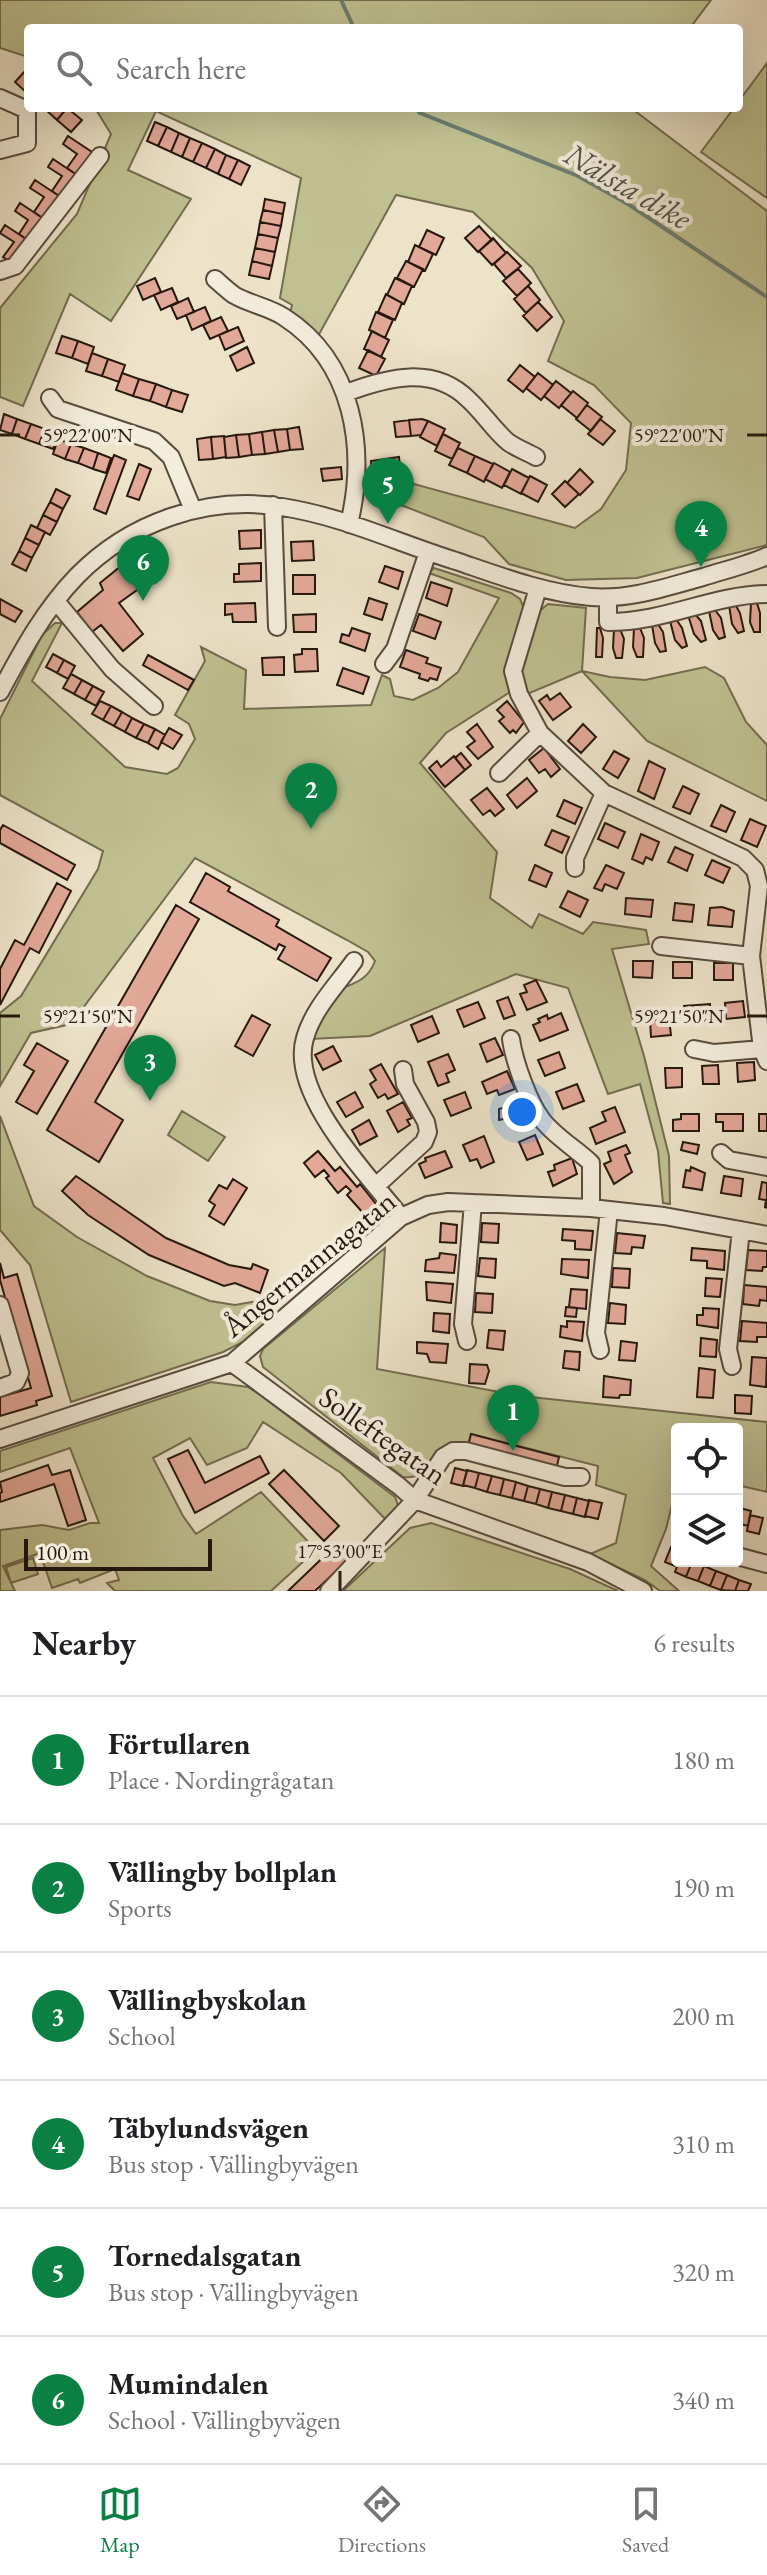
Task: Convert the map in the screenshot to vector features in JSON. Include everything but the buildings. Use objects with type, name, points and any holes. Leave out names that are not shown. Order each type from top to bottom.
[{"type":"street","points":[[0,98],[24,109]]},
{"type":"street","points":[[0,150],[27,143],[27,112]]},
{"type":"street","points":[[0,271],[15,266],[100,156]]},
{"type":"street","points":[[215,279],[234,295],[283,316],[311,339],[346,393],[353,413],[357,468],[356,495],[349,524]]},
{"type":"street","points":[[346,393],[370,384],[422,376],[448,383],[467,398],[508,442],[536,457]]},
{"type":"street","points":[[50,398],[58,409],[154,441],[171,457],[193,510]]},
{"type":"street","points":[[0,692],[27,641],[77,576],[110,548],[158,520],[193,510],[247,504],[273,505],[349,524],[538,588],[608,598],[643,594],[762,560]]},
{"type":"street","points":[[273,505],[277,627]]},
{"type":"street","points":[[384,664],[395,649],[428,552]]},
{"type":"street","points":[[538,588],[513,671],[519,694],[540,733],[604,793],[743,858],[755,870],[759,886],[751,956],[764,1055],[694,1049]]},
{"type":"street","points":[[608,598],[608,622],[632,622],[662,617],[730,597],[767,594]]},
{"type":"street","points":[[56,601],[112,669],[154,706]]},
{"type":"street","points":[[499,773],[540,733]]},
{"type":"street","points":[[575,868],[575,858],[604,793]]},
{"type":"street","points":[[661,946],[751,956]]},
{"type":"street","points":[[354,961],[322,1005],[304,1039],[304,1074],[333,1133],[401,1217]]},
{"type":"street","points":[[511,1039],[526,1086],[543,1120],[591,1163],[591,1208]]},
{"type":"street","points":[[376,1186],[424,1142],[428,1132],[426,1122],[405,1084],[403,1070]]},
{"type":"street","points":[[721,1153],[729,1160],[767,1167]]},
{"type":"street","name":"Ångermannagatan","points":[[0,1439],[232,1363],[401,1217],[428,1205],[448,1202],[591,1208],[664,1216],[767,1235]]},
{"type":"street","points":[[467,1341],[463,1324],[473,1203]]},
{"type":"street","points":[[600,1350],[596,1333],[609,1210]]},
{"type":"street","points":[[732,1366],[728,1349],[741,1230]]},
{"type":"street","points":[[0,1305],[20,1373],[16,1382],[0,1388]]},
{"type":"street","name":"Solleftegatan","points":[[232,1363],[415,1500],[588,1562],[643,1591]]},
{"type":"street","points":[[329,1591],[415,1500],[443,1457],[453,1451],[466,1451],[565,1477],[581,1477]]},
{"type":"street","points":[[743,1558],[767,1564]]},
{"type":"green space","points":[[0,0],[711,0],[693,24],[24,24],[24,56],[0,48]]},
{"type":"green space","points":[[767,63],[767,198],[701,152],[731,112],[743,112],[743,96]]},
{"type":"green space","points":[[97,112],[156,112],[128,170],[191,199],[111,321],[70,294],[23,406],[0,397],[0,308],[77,214],[111,134]]},
{"type":"green space","points":[[158,112],[636,112],[767,211],[767,545],[637,578],[566,580],[509,564],[484,537],[393,502],[392,478],[575,528],[601,509],[626,470],[631,423],[594,385],[548,361],[564,321],[532,268],[473,212],[396,195],[317,338],[290,314],[292,305],[280,298],[301,178]]},
{"type":"green space","points":[[434,568],[511,593],[520,599],[524,609],[509,659],[510,692],[446,733],[420,763],[497,852],[490,898],[532,928],[539,914],[583,934],[593,922],[646,930],[649,944],[612,949],[644,1056],[669,1156],[670,1204],[663,1203],[658,1151],[640,1084],[608,1094],[568,988],[516,974],[370,1036],[311,1039],[338,990],[365,977],[375,961],[368,952],[195,858],[71,1024],[31,1033],[0,1086],[0,1013],[21,996],[98,869],[103,851],[0,795],[0,719],[42,635],[55,623],[62,623],[32,681],[125,767],[167,774],[178,768],[195,739],[189,724],[175,715],[205,661],[201,647],[246,670],[244,709],[371,705],[382,675],[390,679],[394,696],[413,700],[438,688],[458,672],[499,598],[429,573]]},
{"type":"green space","points":[[548,604],[586,608],[582,671],[525,695],[520,675],[537,613]]},
{"type":"green space","points":[[705,667],[724,678],[746,722],[767,745],[767,801],[647,741],[582,671],[645,680]]},
{"type":"green space","points":[[182,1111],[225,1137],[208,1161],[168,1135]]},
{"type":"green space","points":[[0,1116],[34,1206],[77,1237],[147,1276],[210,1301],[235,1305],[257,1301],[273,1316],[243,1342],[223,1352],[71,1402],[30,1265],[0,1230]]},
{"type":"green space","points":[[385,1248],[377,1369],[521,1396],[767,1422],[767,1492],[743,1486],[743,1423],[671,1423],[671,1509],[651,1566],[679,1591],[660,1591],[645,1580],[590,1554],[616,1543],[626,1495],[596,1485],[598,1466],[471,1434],[468,1446],[438,1453],[420,1474],[403,1477],[263,1367],[260,1356],[263,1349]]},
{"type":"green space","points":[[211,1382],[248,1387],[260,1395],[395,1497],[398,1505],[396,1514],[388,1522],[341,1473],[263,1422],[247,1448],[207,1465],[190,1438],[153,1458],[183,1516],[196,1534],[261,1492],[316,1550],[271,1591],[115,1591],[107,1583],[119,1580],[115,1569],[80,1583],[78,1579],[52,1588],[40,1553],[3,1566],[15,1591],[0,1591],[0,1530],[42,1525],[69,1530],[99,1523],[70,1448],[0,1472],[0,1451]]},
{"type":"green space","points":[[431,1523],[570,1569],[618,1591],[343,1591],[410,1528]]},
{"type":"green space","points":[[33,1558],[38,1574],[11,1583],[6,1567]]},
{"type":"waterway","name":"Nälsta dike","points":[[341,0],[352,24]]},
{"type":"waterway","name":"Nälsta dike","points":[[419,112],[578,176],[628,204],[767,297]]},
{"type":"place","name":"Tornedalsgatan","points":[[388,524]]},
{"type":"place","name":"Täbylundsvägen","points":[[701,567]]},
{"type":"place","name":"Mumindalen","points":[[143,601]]},
{"type":"place","name":"Vällingby bollplan","points":[[311,829]]},
{"type":"place","name":"Vällingbyskolan","points":[[150,1101]]},
{"type":"place","name":"Förtullaren","points":[[513,1451]]}]
